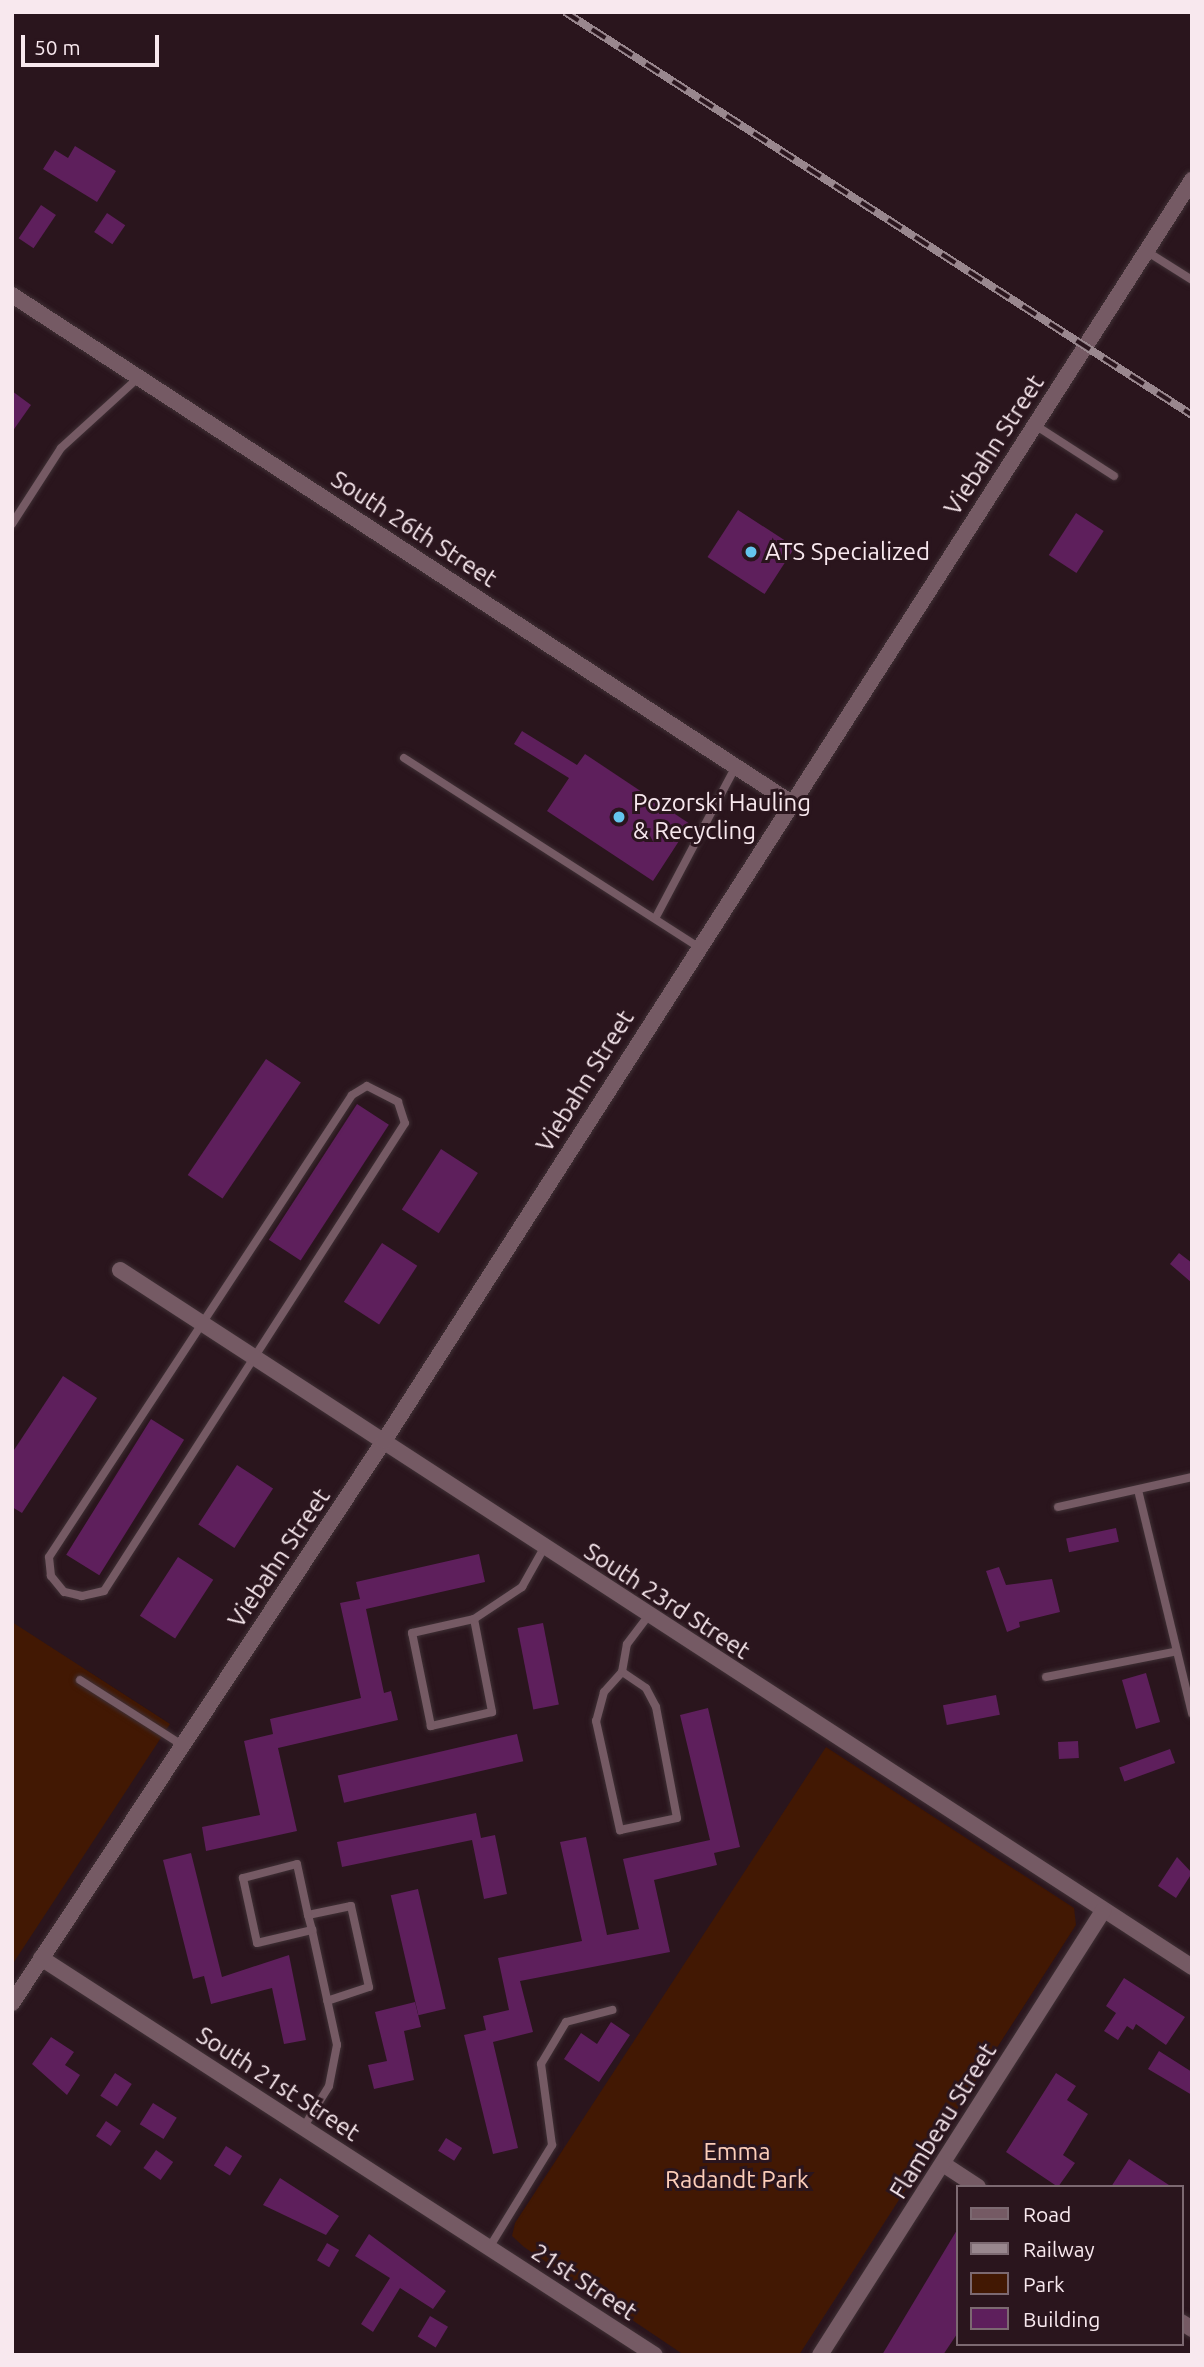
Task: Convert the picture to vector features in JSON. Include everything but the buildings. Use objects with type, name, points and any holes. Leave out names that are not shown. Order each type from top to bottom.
[{"type":"street","name":"Viebahn Street","points":[[12,2003],[384,1441],[697,946],[1192,180]]},
{"type":"street","name":"South 26th Street","points":[[12,295],[790,802]]},
{"type":"street","name":"South 23rd Street","points":[[120,1269],[648,1616],[1192,1967]]},
{"type":"street","name":"Flambeau Street","points":[[820,2355],[1103,1911]]},
{"type":"street","name":"South 21st Street","points":[[41,1958],[489,2248]]},
{"type":"street","points":[[943,2164],[975,2185]]},
{"type":"street","name":"21st Street","points":[[489,2248],[655,2355]]},
{"type":"lane","points":[[1146,251],[1192,280]]},
{"type":"lane","points":[[12,524],[61,449],[139,377]]},
{"type":"lane","points":[[1034,425],[1114,476]]},
{"type":"lane","points":[[404,758],[656,917],[697,946]]},
{"type":"lane","points":[[656,917],[736,766]]},
{"type":"lane","points":[[367,1086],[386,1090],[398,1102],[405,1123],[253,1356],[104,1591],[82,1596],[64,1591],[51,1577],[49,1557],[352,1095],[367,1086]]},
{"type":"lane","points":[[1058,1507],[1192,1478]]},
{"type":"lane","points":[[1138,1490],[1173,1652],[1192,1714]]},
{"type":"lane","points":[[474,1619],[492,1712],[431,1726],[412,1633],[474,1619],[522,1587],[544,1548]]},
{"type":"lane","points":[[622,1672],[646,1688],[656,1707],[677,1818],[620,1830],[596,1721],[604,1692],[622,1672],[627,1644],[648,1616]]},
{"type":"lane","points":[[1046,1677],[1173,1652]]},
{"type":"lane","points":[[80,1680],[182,1745]]},
{"type":"lane","points":[[303,2128],[329,2086],[337,2045],[312,1930],[297,1864],[243,1878],[257,1942],[312,1930]]},
{"type":"lane","points":[[308,1915],[351,1906],[369,1987],[327,2001]]},
{"type":"lane","points":[[489,2248],[552,2146],[541,2064],[566,2022],[612,2010]]},
{"type":"green space","points":[[12,1622],[170,1724],[12,1965]]},
{"type":"green space","name":"Emma Radandt Park","points":[[826,1747],[1074,1908],[1076,1925],[799,2355],[684,2355],[524,2247],[512,2236],[515,2223]]},
{"type":"railway","points":[[565,12],[1192,415]]},
{"type":"place","name":"ATS Specialized","points":[[751,552]]},
{"type":"place","name":"Pozorski Hauling & Recycling","points":[[619,817]]}]
